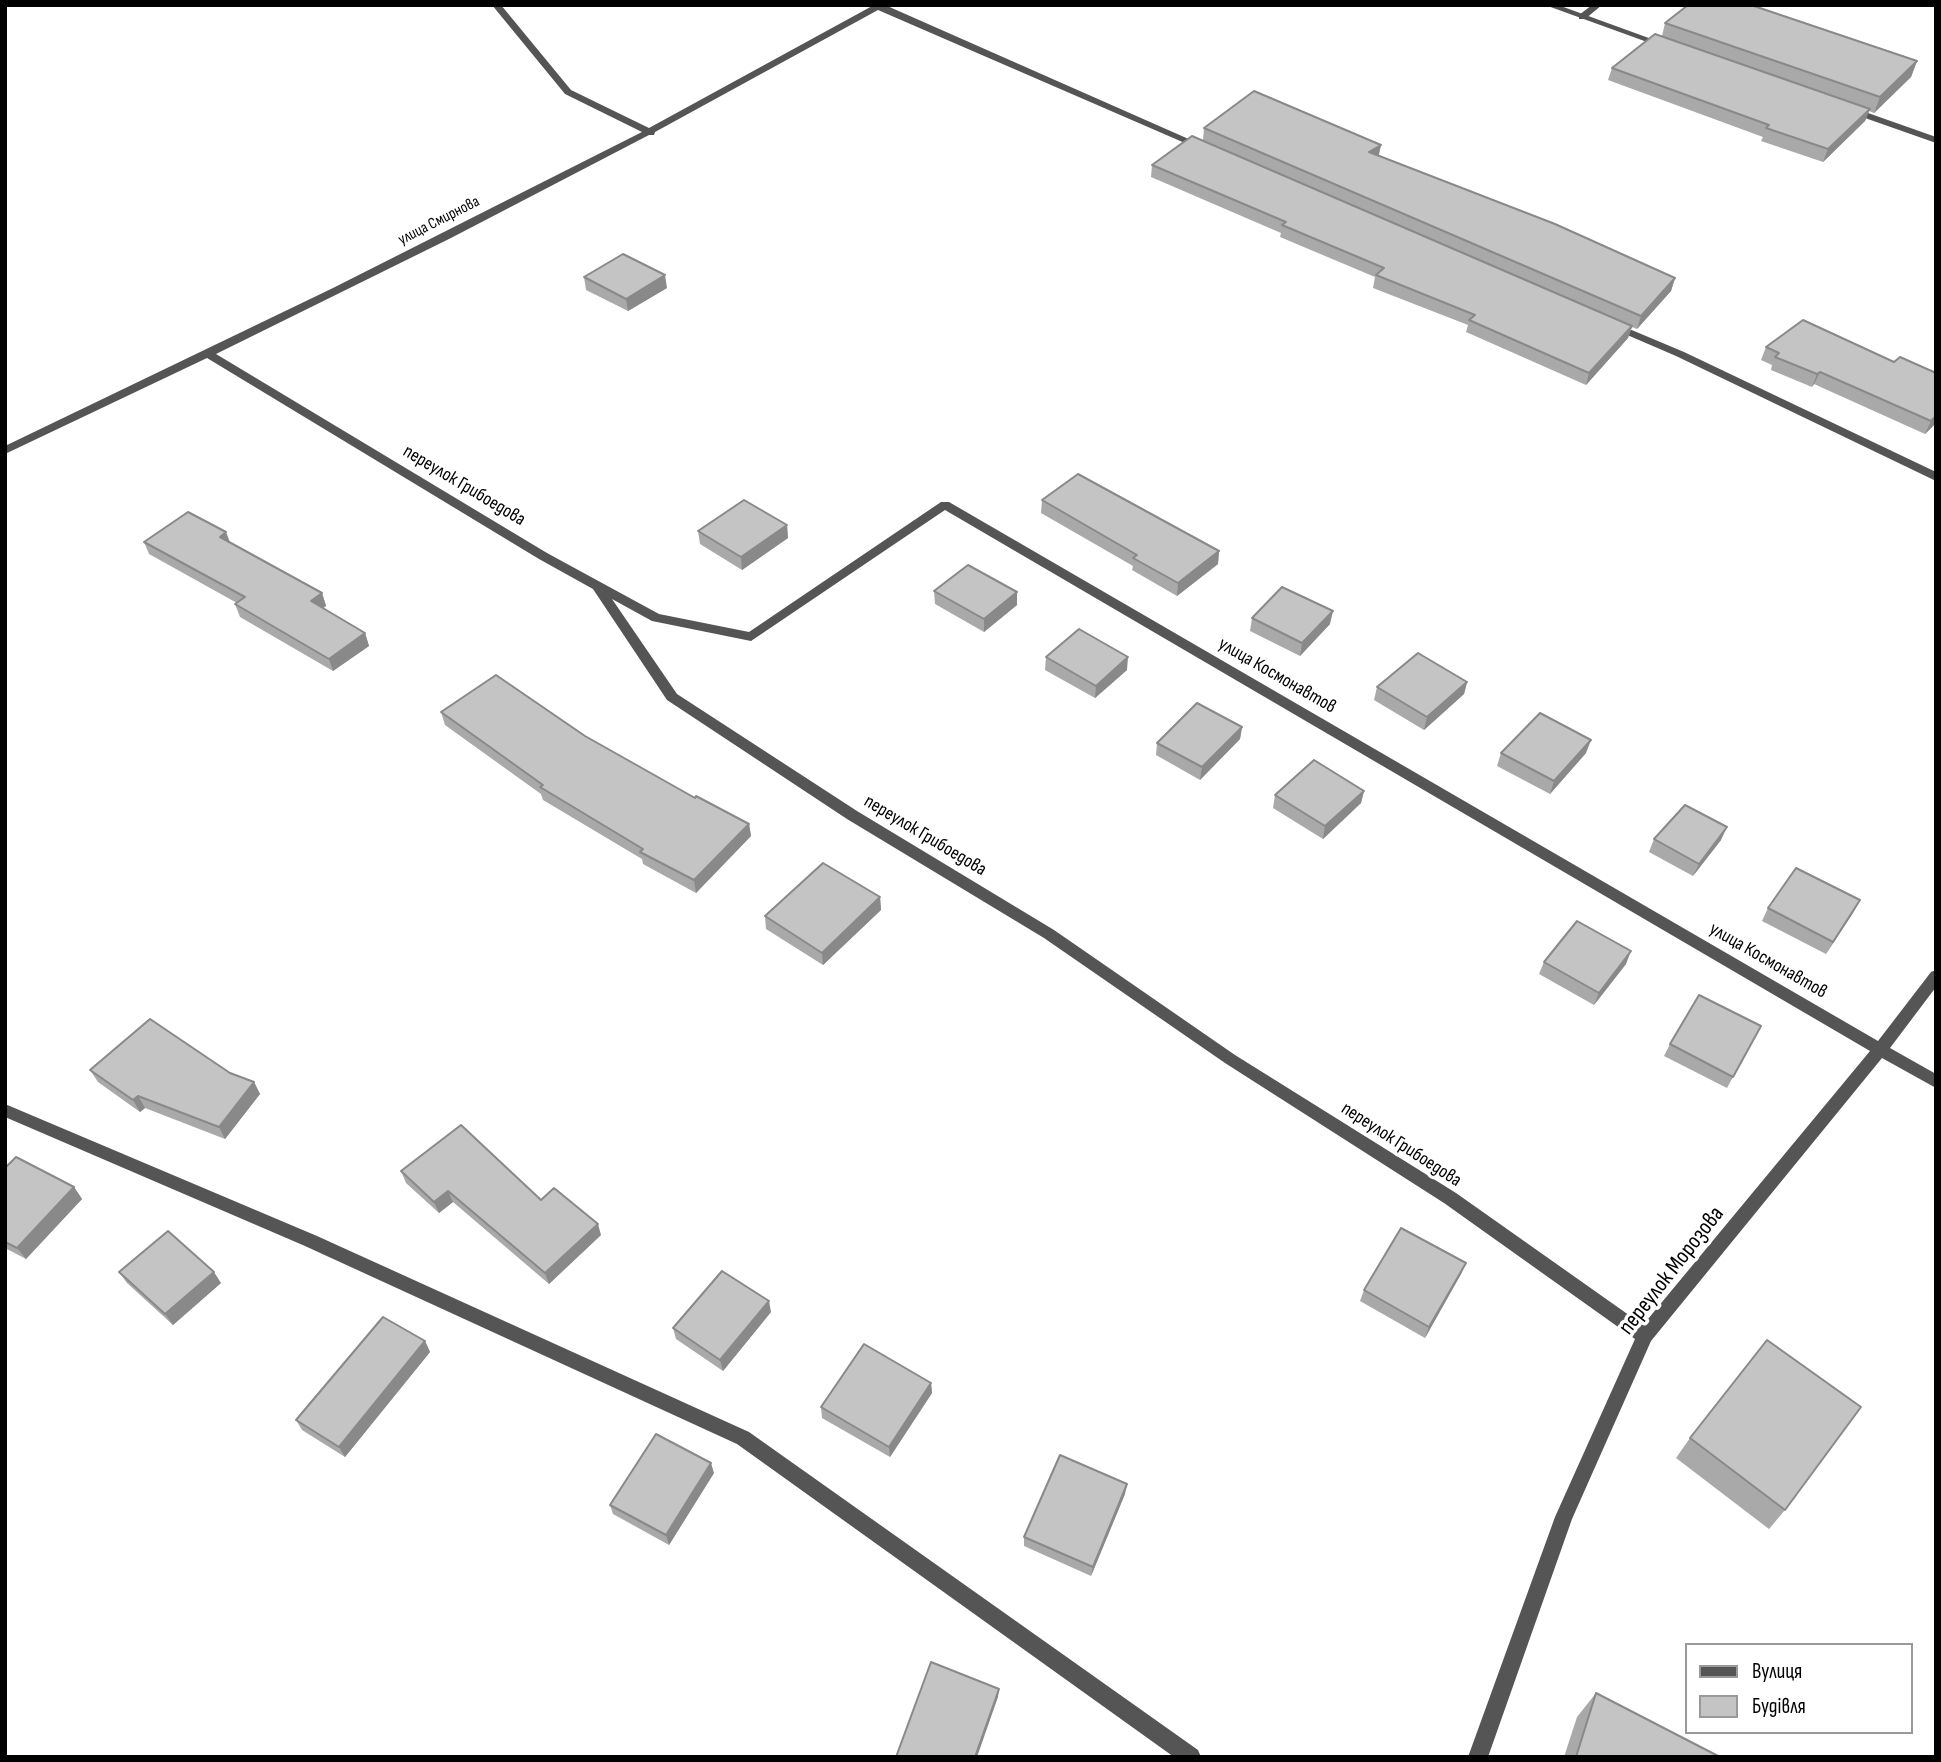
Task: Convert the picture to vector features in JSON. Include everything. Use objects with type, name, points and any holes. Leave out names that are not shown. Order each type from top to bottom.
[{"type":"street","points":[[496,5],[569,92],[651,133]]},
{"type":"street","points":[[1549,5],[1674,49]]},
{"type":"street","points":[[1582,17],[1598,5]]},
{"type":"street","points":[[879,6],[1209,150]]},
{"type":"street","name":"улица Смирнова","points":[[5,451],[208,354],[651,133],[879,6]]},
{"type":"street","points":[[1844,108],[1936,140]]},
{"type":"street","points":[[1604,321],[1680,354],[1936,477]]},
{"type":"street","name":"переулок Грибоедова","points":[[208,354],[543,556],[596,585],[672,697],[852,815],[1049,934],[1230,1059],[1450,1198],[1645,1336]]},
{"type":"street","name":"улица Космонавтов","points":[[596,585],[656,618],[751,637],[945,505],[1936,1082]]},
{"type":"street","name":"переулок Морозова","points":[[1478,1757],[1564,1517],[1645,1336],[1880,1049],[1936,976]]},
{"type":"street","points":[[5,1110],[311,1241],[743,1438],[1191,1757]]},
{"type":"building","points":[[1688,5],[1751,5],[1917,61],[1880,97],[1665,23]]},
{"type":"building","points":[[1655,34],[1870,109],[1828,149],[1766,128],[1769,125],[1612,68]]},
{"type":"building","points":[[1254,91],[1381,145],[1369,152],[1555,224],[1675,278],[1641,316],[1204,128]]},
{"type":"building","points":[[1192,136],[1632,326],[1589,373],[1469,320],[1475,315],[1376,275],[1384,268],[1282,225],[1286,222],[1152,165]]},
{"type":"building","points":[[623,254],[665,275],[626,299],[584,277]]},
{"type":"building","points":[[1803,320],[1894,362],[1900,357],[1936,373],[1936,416],[1931,421],[1820,372],[1817,374],[1775,357],[1779,353],[1766,347]]},
{"type":"building","points":[[1078,474],[1219,551],[1178,583],[1133,558],[1137,555],[1042,500]]},
{"type":"building","points":[[744,500],[787,525],[741,557],[698,531]]},
{"type":"building","points":[[188,512],[226,532],[220,537],[322,593],[311,601],[365,633],[329,659],[235,604],[245,597],[144,542]]},
{"type":"building","points":[[968,565],[1017,592],[984,619],[934,591]]},
{"type":"building","points":[[1282,587],[1333,611],[1302,643],[1252,618]]},
{"type":"building","points":[[1079,629],[1128,657],[1096,686],[1046,657]]},
{"type":"building","points":[[1418,653],[1467,682],[1427,717],[1377,687]]},
{"type":"building","points":[[496,675],[585,736],[695,798],[696,796],[749,824],[694,880],[640,852],[643,849],[540,787],[543,785],[441,712]]},
{"type":"building","points":[[1197,703],[1242,727],[1202,767],[1157,743]]},
{"type":"building","points":[[1540,713],[1591,740],[1554,781],[1501,753]]},
{"type":"building","points":[[1314,760],[1364,791],[1325,826],[1275,795]]},
{"type":"building","points":[[1685,805],[1727,827],[1699,864],[1654,839]]},
{"type":"building","points":[[823,863],[880,897],[822,953],[765,916]]},
{"type":"building","points":[[1796,868],[1860,900],[1833,942],[1768,908]]},
{"type":"building","points":[[1577,921],[1631,951],[1599,993],[1544,962]]},
{"type":"building","points":[[1699,995],[1761,1026],[1733,1077],[1670,1044]]},
{"type":"building","points":[[150,1019],[230,1073],[254,1082],[219,1127],[138,1096],[133,1100],[90,1070]]},
{"type":"building","points":[[461,1125],[541,1200],[554,1188],[598,1224],[545,1273],[448,1191],[434,1202],[401,1171]]},
{"type":"building","points":[[16,1157],[74,1187],[17,1248],[5,1242],[5,1168]]},
{"type":"building","points":[[1401,1228],[1466,1263],[1429,1327],[1364,1290]]},
{"type":"building","points":[[168,1231],[214,1272],[165,1314],[119,1272]]},
{"type":"building","points":[[722,1271],[769,1301],[720,1360],[673,1328]]},
{"type":"building","points":[[383,1317],[425,1341],[339,1447],[296,1420]]},
{"type":"building","points":[[1767,1340],[1861,1407],[1785,1510],[1690,1438]]},
{"type":"building","points":[[864,1344],[931,1383],[889,1447],[821,1407]]},
{"type":"building","points":[[656,1434],[711,1463],[666,1535],[610,1505]]},
{"type":"building","points":[[1060,1455],[1127,1484],[1093,1567],[1024,1537]]},
{"type":"building","points":[[931,1662],[999,1689],[975,1757],[896,1757]]},
{"type":"building","points":[[1596,1693],[1720,1757],[1576,1757]]}]
